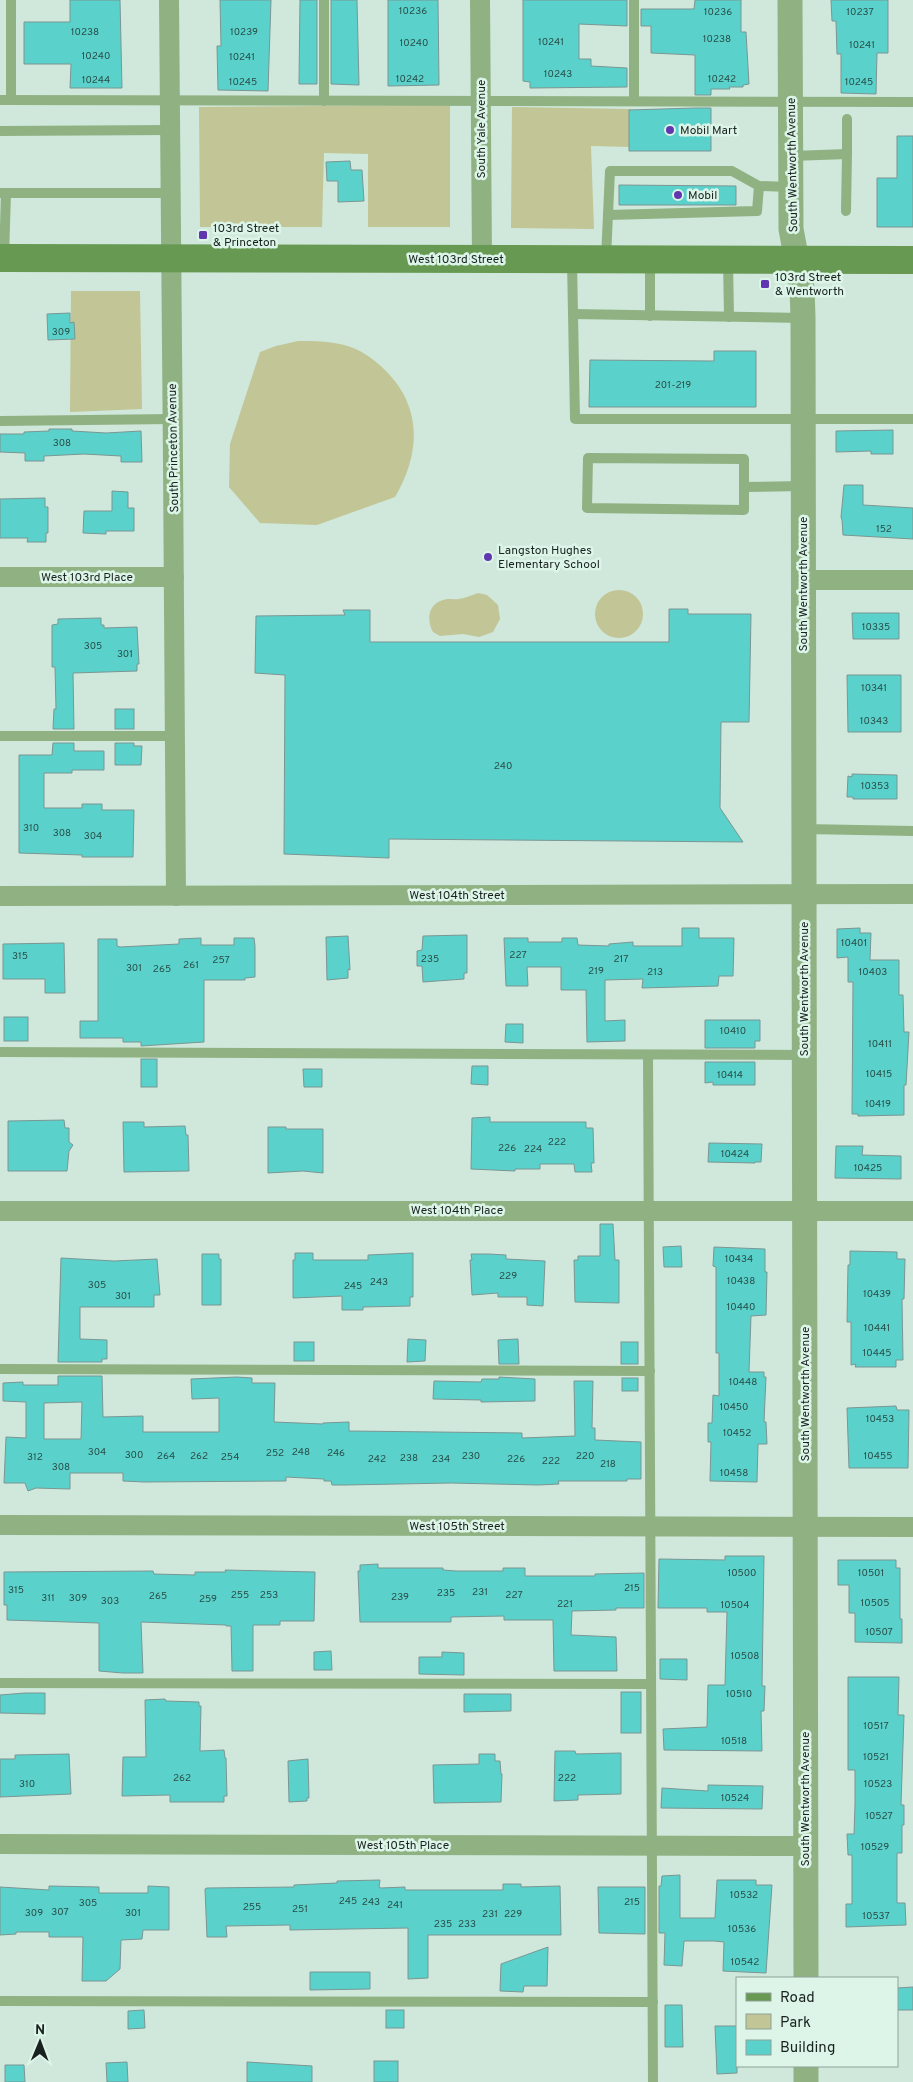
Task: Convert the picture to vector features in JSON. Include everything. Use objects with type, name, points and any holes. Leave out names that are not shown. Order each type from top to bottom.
[{"type":"main road","name":"West 103rd Street","points":[[2,258],[913,260]]},
{"type":"street","name":"South Princeton Avenue","points":[[169,0],[169,258],[173,420],[176,896]]},
{"type":"street","name":"South Yale Avenue","points":[[480,0],[482,259]]},
{"type":"street","name":"South Wentworth Avenue","points":[[790,0],[791,229],[802,288],[803,318],[806,1977]]},
{"type":"street","name":"West 103rd Place","points":[[0,577],[174,577]]},
{"type":"street","points":[[803,580],[913,580]]},
{"type":"street","name":"West 104th Street","points":[[0,896],[913,894]]},
{"type":"street","name":"West 104th Place","points":[[0,1211],[913,1210]]},
{"type":"street","name":"West 105th Street","points":[[0,1525],[913,1527]]},
{"type":"street","name":"West 105th Place","points":[[0,1844],[805,1846]]},
{"type":"street","points":[[806,2067],[806,2082]]},
{"type":"lane","points":[[10,0],[5,100],[913,102]]},
{"type":"lane","points":[[324,0],[324,100]]},
{"type":"lane","points":[[634,0],[634,102]]},
{"type":"lane","points":[[846,211],[847,119]]},
{"type":"lane","points":[[0,131],[169,130]]},
{"type":"lane","points":[[791,156],[847,154]]},
{"type":"lane","points":[[606,259],[610,171],[732,170],[759,186],[791,187]]},
{"type":"lane","points":[[608,215],[757,211],[759,186]]},
{"type":"lane","points":[[2,258],[3,193],[169,193]]},
{"type":"lane","points":[[572,259],[574,419],[913,419]]},
{"type":"lane","points":[[650,259],[650,316]]},
{"type":"lane","points":[[728,259],[729,317]]},
{"type":"lane","points":[[573,314],[803,318]]},
{"type":"lane","points":[[0,421],[173,420]]},
{"type":"lane","points":[[588,458],[744,459],[744,487],[744,510],[587,508],[588,458]]},
{"type":"lane","points":[[744,487],[803,486]]},
{"type":"lane","points":[[0,736],[175,736]]},
{"type":"lane","points":[[804,830],[913,831]]},
{"type":"lane","points":[[0,1052],[804,1055]]},
{"type":"lane","points":[[648,1055],[653,2082]]},
{"type":"lane","points":[[0,1369],[650,1371]]},
{"type":"lane","points":[[0,1683],[651,1684]]},
{"type":"lane","points":[[0,2001],[653,2002]]},
{"type":"green space","points":[[450,105],[450,227],[368,227],[368,154],[324,153],[322,227],[200,227],[199,107]]},
{"type":"green space","points":[[512,107],[631,109],[630,147],[591,146],[594,229],[511,228]]},
{"type":"green space","points":[[71,291],[140,291],[142,409],[70,412]]},
{"type":"green space","points":[[298,341],[327,342],[356,349],[386,371],[398,385],[407,400],[414,432],[413,448],[409,465],[395,497],[317,525],[260,523],[229,487],[230,444],[260,352]]},
{"type":"green space","points":[[619,590],[628,592],[636,597],[641,605],[643,614],[641,623],[636,631],[628,636],[619,638],[610,636],[602,631],[597,623],[595,614],[597,605],[602,597],[610,592]]},
{"type":"green space","points":[[478,593],[487,595],[498,605],[500,619],[493,632],[479,637],[463,634],[440,636],[433,632],[429,618],[434,605],[445,599],[459,599]]},
{"type":"building","points":[[70,0],[120,0],[122,88],[70,88],[71,64],[24,64],[24,22],[70,22]]},
{"type":"building","points":[[220,0],[271,0],[268,91],[218,90],[217,46],[221,46]]},
{"type":"building","points":[[300,0],[317,0],[317,84],[299,84]]},
{"type":"building","points":[[331,0],[357,0],[359,85],[331,84]]},
{"type":"building","points":[[388,0],[438,0],[439,85],[388,86]]},
{"type":"building","points":[[523,0],[627,0],[627,26],[579,24],[579,59],[591,59],[591,66],[627,68],[627,87],[530,88],[530,82],[523,81]]},
{"type":"building","points":[[695,0],[741,0],[741,32],[746,32],[749,84],[743,85],[743,87],[729,87],[730,89],[711,89],[711,95],[695,95],[695,55],[651,53],[651,26],[641,26],[641,9],[694,9]]},
{"type":"building","points":[[831,0],[888,0],[888,53],[877,53],[876,94],[841,93],[841,54],[837,54],[836,21],[832,21]]},
{"type":"building","name":"Mobil Mart","points":[[711,108],[711,151],[629,151],[629,110]]},
{"type":"building","points":[[897,136],[913,136],[913,227],[877,227],[877,178],[897,178]]},
{"type":"building","points":[[350,161],[351,170],[362,170],[364,201],[338,202],[338,181],[327,181],[326,162]]},
{"type":"building","name":"Mobil","points":[[619,185],[736,186],[736,205],[619,205]]},
{"type":"building","points":[[70,313],[70,323],[74,322],[75,339],[48,340],[47,314]]},
{"type":"building","points":[[714,351],[756,351],[756,407],[589,407],[590,360],[714,361]]},
{"type":"building","points":[[49,429],[72,429],[72,431],[106,433],[141,431],[142,462],[121,462],[121,456],[84,454],[44,456],[44,461],[25,461],[25,453],[0,452],[0,434],[24,434],[24,432],[49,431]]},
{"type":"building","points":[[893,430],[893,454],[871,454],[871,451],[836,452],[836,431]]},
{"type":"building","points":[[844,485],[863,485],[863,505],[913,508],[913,539],[843,535],[841,517]]},
{"type":"building","points":[[112,491],[128,492],[128,508],[134,508],[134,531],[106,531],[106,534],[83,533],[84,511],[112,511]]},
{"type":"building","points":[[45,498],[45,507],[48,507],[46,542],[27,542],[28,538],[0,538],[0,499]]},
{"type":"building","points":[[669,609],[688,609],[688,614],[751,614],[749,722],[721,722],[720,808],[743,842],[389,839],[389,858],[284,854],[285,675],[255,673],[256,616],[345,615],[343,610],[370,610],[370,642],[669,642]]},
{"type":"building","points":[[852,613],[899,613],[899,639],[853,639]]},
{"type":"building","points":[[101,618],[101,625],[104,625],[104,628],[137,627],[139,664],[137,664],[137,671],[73,673],[74,729],[53,729],[54,709],[56,709],[55,667],[52,667],[52,625],[58,624],[58,619]]},
{"type":"building","points":[[847,675],[901,675],[901,732],[848,732]]},
{"type":"building","points":[[115,709],[134,709],[134,729],[115,729]]},
{"type":"building","points":[[53,743],[74,743],[74,751],[104,751],[104,770],[72,770],[72,773],[44,773],[44,808],[82,808],[82,804],[102,804],[102,810],[134,810],[133,857],[82,857],[82,855],[19,853],[19,755],[52,755]]},
{"type":"building","points":[[115,743],[134,743],[134,746],[142,746],[141,765],[115,765]]},
{"type":"building","points":[[852,774],[897,775],[897,799],[853,799],[853,797],[847,797],[848,776],[852,777]]},
{"type":"building","points":[[682,928],[699,928],[699,938],[734,938],[733,976],[719,976],[718,986],[642,988],[643,979],[605,980],[605,1021],[625,1020],[625,1041],[587,1042],[586,990],[561,990],[561,967],[527,967],[528,986],[506,986],[504,938],[528,938],[528,942],[562,942],[562,938],[577,938],[578,945],[609,946],[609,944],[633,942],[633,946],[682,946]]},
{"type":"building","points":[[860,928],[860,933],[871,933],[870,960],[899,960],[899,995],[903,995],[904,1032],[909,1032],[906,1085],[904,1085],[904,1115],[858,1116],[858,1114],[852,1114],[853,982],[848,982],[848,957],[837,958],[837,929]]},
{"type":"building","points":[[467,935],[467,973],[464,973],[464,979],[423,982],[422,966],[417,966],[417,951],[422,950],[423,936]]},
{"type":"building","points":[[348,936],[350,970],[348,969],[348,978],[327,980],[326,937]]},
{"type":"building","points":[[201,938],[201,945],[234,945],[234,938],[254,938],[255,946],[255,977],[245,978],[245,980],[204,980],[204,1042],[141,1046],[141,1042],[123,1042],[123,1038],[80,1038],[80,1021],[98,1021],[98,939],[117,939],[117,946],[120,947],[179,944],[179,939]]},
{"type":"building","points":[[64,943],[65,993],[45,993],[45,979],[3,979],[3,944]]},
{"type":"building","points":[[4,1017],[28,1017],[28,1041],[4,1041]]},
{"type":"building","points":[[705,1020],[760,1020],[760,1041],[755,1041],[755,1048],[705,1048]]},
{"type":"building","points":[[506,1024],[523,1024],[523,1043],[505,1042]]},
{"type":"building","points":[[141,1059],[157,1059],[157,1087],[141,1087]]},
{"type":"building","points":[[705,1062],[755,1062],[755,1085],[713,1085],[713,1082],[705,1083]]},
{"type":"building","points":[[472,1066],[488,1066],[488,1085],[471,1084]]},
{"type":"building","points":[[303,1069],[322,1069],[322,1087],[304,1087]]},
{"type":"building","points":[[490,1117],[490,1122],[586,1122],[586,1128],[593,1128],[594,1163],[591,1163],[592,1172],[575,1172],[574,1164],[540,1164],[540,1169],[515,1169],[515,1171],[471,1169],[472,1118]]},
{"type":"building","points":[[64,1120],[65,1128],[69,1128],[69,1142],[73,1145],[69,1151],[67,1171],[8,1171],[8,1121]]},
{"type":"building","points":[[123,1122],[144,1122],[144,1127],[185,1126],[186,1135],[188,1135],[189,1171],[124,1172]]},
{"type":"building","points":[[268,1127],[323,1129],[323,1173],[303,1171],[268,1173]]},
{"type":"building","points":[[709,1143],[762,1144],[761,1162],[708,1162]]},
{"type":"building","points":[[836,1146],[863,1146],[862,1155],[901,1156],[901,1179],[835,1178]]},
{"type":"building","points":[[600,1224],[613,1224],[615,1260],[619,1260],[619,1303],[575,1302],[574,1260],[578,1260],[578,1256],[600,1256]]},
{"type":"building","points":[[681,1246],[682,1267],[664,1267],[663,1247]]},
{"type":"building","points":[[714,1247],[765,1249],[765,1272],[767,1272],[766,1315],[751,1316],[749,1372],[764,1372],[764,1377],[766,1377],[764,1422],[766,1422],[767,1444],[758,1444],[757,1482],[710,1481],[711,1442],[708,1442],[708,1423],[712,1423],[713,1395],[719,1396],[719,1353],[716,1353],[716,1267],[713,1266]]},
{"type":"building","points":[[850,1251],[897,1252],[897,1259],[905,1259],[904,1299],[902,1299],[903,1360],[896,1360],[896,1367],[855,1367],[856,1364],[851,1365],[851,1322],[847,1322]]},
{"type":"building","points":[[295,1253],[313,1253],[313,1260],[368,1260],[368,1255],[413,1253],[413,1297],[410,1297],[410,1306],[363,1307],[363,1310],[342,1310],[342,1296],[293,1298],[293,1260],[295,1260]]},
{"type":"building","points":[[202,1254],[219,1254],[219,1259],[221,1259],[221,1305],[202,1305]]},
{"type":"building","points":[[471,1254],[506,1255],[506,1259],[545,1261],[543,1306],[527,1305],[527,1297],[498,1297],[498,1293],[472,1295]]},
{"type":"building","points":[[61,1258],[114,1261],[157,1259],[160,1295],[154,1295],[154,1307],[80,1307],[80,1339],[107,1340],[107,1359],[102,1359],[102,1362],[58,1362]]},
{"type":"building","points":[[408,1339],[426,1340],[425,1361],[407,1362]]},
{"type":"building","points":[[518,1339],[519,1364],[499,1364],[498,1340]]},
{"type":"building","points":[[294,1342],[314,1342],[314,1361],[294,1361]]},
{"type":"building","points":[[621,1342],[638,1342],[638,1364],[621,1364]]},
{"type":"building","points":[[58,1376],[102,1376],[103,1417],[143,1416],[143,1432],[219,1432],[219,1398],[192,1399],[191,1379],[237,1377],[252,1378],[252,1383],[275,1383],[274,1422],[323,1424],[349,1422],[349,1431],[522,1433],[522,1438],[575,1436],[574,1381],[593,1381],[592,1428],[595,1428],[595,1440],[641,1442],[641,1479],[627,1479],[627,1481],[558,1481],[559,1484],[538,1485],[451,1483],[332,1485],[331,1481],[324,1481],[324,1479],[286,1477],[286,1481],[144,1482],[123,1481],[123,1473],[70,1473],[70,1489],[36,1488],[28,1491],[25,1483],[4,1483],[6,1437],[26,1438],[26,1402],[3,1401],[3,1383],[23,1382],[23,1385],[58,1385]],"holes":[[[82,1402],[81,1439],[44,1439],[44,1403]]]},
{"type":"building","points":[[499,1377],[535,1379],[535,1401],[481,1402],[481,1400],[433,1399],[434,1381],[481,1382],[482,1379],[499,1379]]},
{"type":"building","points":[[622,1378],[638,1378],[638,1391],[622,1391]]},
{"type":"building","points":[[896,1406],[897,1410],[909,1410],[908,1468],[849,1468],[847,1408]]},
{"type":"building","points":[[725,1556],[764,1556],[762,1686],[765,1686],[764,1711],[761,1711],[762,1751],[664,1750],[663,1729],[707,1727],[708,1685],[725,1685],[727,1612],[707,1612],[707,1608],[658,1608],[659,1559],[725,1560]]},
{"type":"building","points":[[838,1560],[896,1560],[896,1568],[900,1568],[902,1643],[855,1642],[855,1613],[849,1613],[849,1585],[838,1585]]},
{"type":"building","points":[[378,1564],[378,1568],[443,1568],[443,1570],[456,1571],[503,1571],[503,1568],[525,1568],[525,1576],[595,1576],[595,1574],[644,1573],[644,1608],[572,1611],[571,1635],[616,1637],[617,1671],[554,1671],[553,1620],[504,1620],[504,1616],[451,1617],[451,1622],[360,1622],[358,1571],[360,1571],[360,1565]]},
{"type":"building","points":[[225,1570],[315,1572],[314,1621],[280,1621],[280,1625],[253,1625],[253,1671],[232,1671],[231,1626],[141,1622],[143,1673],[99,1671],[99,1623],[7,1620],[7,1605],[4,1605],[4,1572],[153,1571],[154,1574],[195,1575],[195,1572],[226,1572]]},
{"type":"building","points":[[331,1651],[332,1670],[314,1670],[314,1652]]},
{"type":"building","points":[[442,1652],[464,1653],[464,1675],[419,1674],[419,1657],[442,1657]]},
{"type":"building","points":[[660,1659],[687,1659],[687,1680],[660,1679]]},
{"type":"building","points":[[848,1677],[899,1677],[898,1715],[904,1715],[901,1805],[904,1805],[904,1825],[902,1825],[902,1853],[897,1853],[897,1903],[905,1903],[906,1925],[846,1927],[846,1904],[852,1904],[852,1855],[848,1855],[847,1834],[854,1834],[855,1804],[855,1770],[848,1770]]},
{"type":"building","points":[[621,1692],[641,1692],[641,1733],[621,1733]]},
{"type":"building","points":[[45,1693],[45,1714],[0,1713],[0,1695]]},
{"type":"building","points":[[464,1694],[511,1694],[511,1711],[464,1712]]},
{"type":"building","points":[[165,1699],[166,1701],[199,1702],[199,1706],[201,1706],[200,1751],[224,1750],[226,1758],[227,1796],[224,1796],[224,1802],[170,1802],[170,1795],[122,1796],[123,1757],[146,1757],[145,1700]]},
{"type":"building","points":[[555,1751],[575,1751],[576,1754],[621,1753],[621,1794],[578,1795],[578,1800],[554,1801]]},
{"type":"building","points":[[69,1754],[71,1794],[0,1797],[0,1759],[15,1759],[15,1755]]},
{"type":"building","points":[[479,1754],[495,1754],[495,1761],[500,1761],[502,1774],[501,1802],[434,1803],[433,1765],[479,1764]]},
{"type":"building","points":[[308,1759],[309,1798],[307,1798],[307,1801],[289,1802],[288,1761]]},
{"type":"building","points":[[708,1785],[763,1786],[762,1809],[661,1808],[662,1788],[708,1791]]},
{"type":"building","points":[[680,1875],[680,1918],[715,1918],[717,1880],[756,1880],[756,1885],[772,1885],[766,1973],[723,1971],[724,1942],[714,1941],[684,1941],[682,1966],[664,1965],[665,1933],[659,1933],[659,1886],[661,1886],[662,1876]]},
{"type":"building","points":[[380,1880],[379,1887],[381,1888],[405,1887],[405,1890],[503,1890],[503,1884],[521,1884],[521,1887],[560,1886],[561,1935],[428,1935],[428,1978],[408,1979],[408,1928],[290,1930],[290,1925],[226,1926],[227,1937],[207,1937],[205,1889],[207,1888],[294,1887],[294,1885],[337,1883],[337,1881]]},
{"type":"building","points":[[49,1886],[99,1887],[99,1893],[148,1893],[148,1886],[169,1887],[169,1930],[143,1930],[142,1939],[121,1940],[120,1969],[106,1981],[82,1981],[83,1937],[49,1937],[49,1932],[16,1932],[16,1934],[0,1935],[0,1887],[49,1890]]},
{"type":"building","points":[[598,1887],[645,1887],[645,1934],[599,1933]]},
{"type":"building","points":[[548,1947],[547,1986],[524,1986],[523,1992],[500,1991],[501,1964]]},
{"type":"building","points":[[310,1972],[370,1972],[370,1989],[310,1990]]},
{"type":"building","points":[[913,1987],[913,2010],[898,2010],[898,1988]]},
{"type":"building","points":[[665,2005],[682,2005],[683,2047],[665,2047]]},
{"type":"building","points":[[144,2010],[145,2028],[128,2029],[128,2011]]},
{"type":"building","points":[[386,2010],[404,2010],[404,2028],[386,2028]]},
{"type":"building","points":[[715,2026],[736,2026],[737,2073],[717,2074]]},
{"type":"building","points":[[374,2061],[398,2061],[398,2082],[374,2082]]},
{"type":"building","points":[[127,2062],[128,2082],[107,2082],[106,2063]]},
{"type":"building","points":[[247,2062],[312,2066],[312,2082],[247,2082]]},
{"type":"building","points":[[5,2065],[24,2065],[25,2082],[5,2082]]},
{"type":"place","name":"Mobil Mart","points":[[670,130]]},
{"type":"place","name":"Mobil","points":[[678,195]]},
{"type":"place","name":"103rd Street & Princeton","points":[[203,235]]},
{"type":"place","name":"103rd Street & Wentworth","points":[[765,284]]},
{"type":"place","name":"Langston Hughes Elementary School","points":[[488,557]]}]
